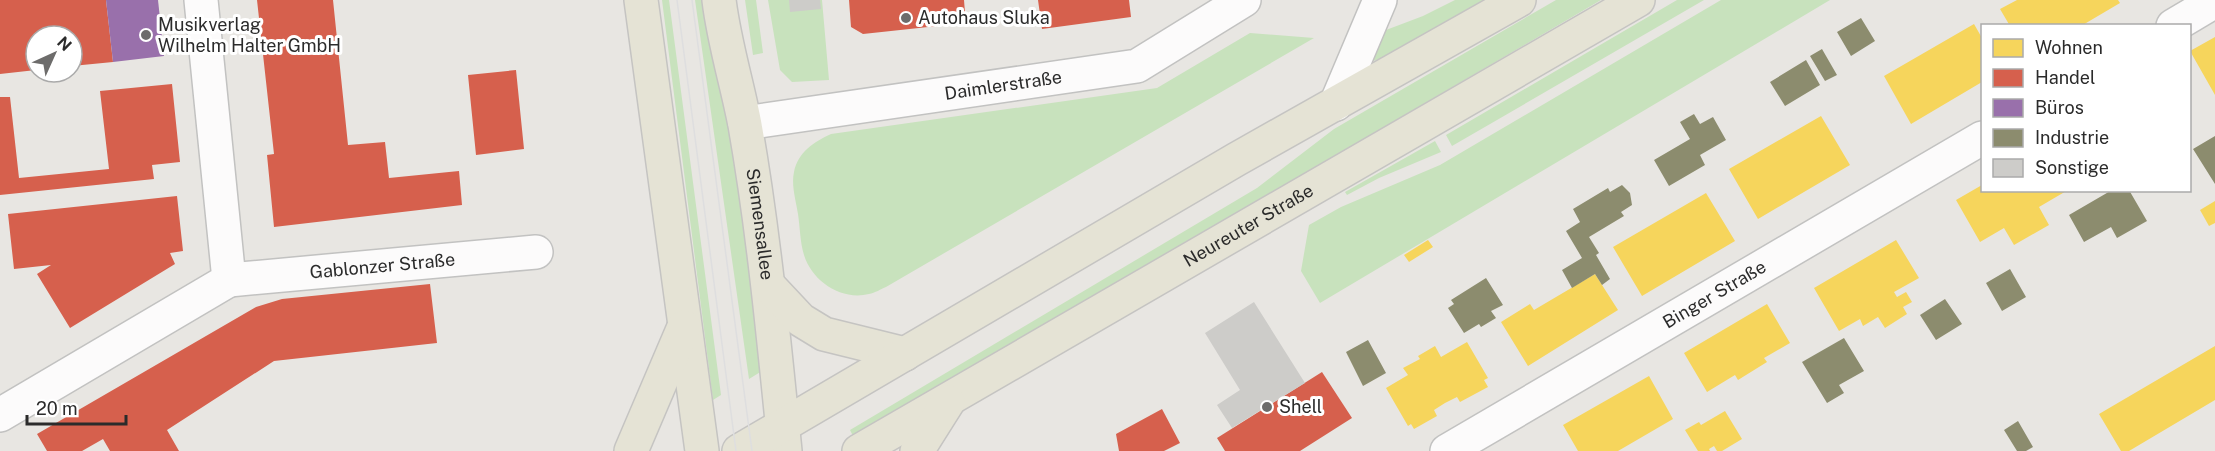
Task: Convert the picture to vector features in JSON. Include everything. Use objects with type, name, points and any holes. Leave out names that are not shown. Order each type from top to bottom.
[{"type":"main road","points":[[641,0],[702,451]]},
{"type":"main road","name":"Siemensallee","points":[[719,0],[726,45],[745,123],[770,287],[784,438]]},
{"type":"main road","points":[[739,451],[784,438],[905,354],[1238,159],[1519,0]]},
{"type":"main road","name":"Neureuter Straße","points":[[860,451],[1638,0]]},
{"type":"main road","points":[[770,287],[801,320],[824,334],[905,354]]},
{"type":"main road","points":[[631,451],[684,327]]},
{"type":"main road","points":[[916,451],[952,396]]},
{"type":"street","points":[[201,0],[230,280]]},
{"type":"street","name":"Daimlerstraße","points":[[745,123],[1137,66],[1244,0]]},
{"type":"street","points":[[1336,104],[1380,0]]},
{"type":"street","points":[[2176,24],[2215,1]]},
{"type":"street","name":"Binger Straße","points":[[1447,451],[1981,139]]},
{"type":"street","name":"Gablonzer Straße","points":[[0,415],[230,280],[536,252]]},
{"type":"green space","points":[[662,0],[669,0],[721,395],[713,400]]},
{"type":"green space","points":[[695,0],[707,0],[770,366],[749,379]]},
{"type":"green space","points":[[745,0],[756,0],[763,53],[753,55]]},
{"type":"green space","points":[[768,0],[822,0],[829,80],[792,82],[780,70]]},
{"type":"green space","points":[[1455,0],[1490,0],[1397,53],[1373,61],[1386,30],[1423,16]]},
{"type":"green space","points":[[1556,0],[1601,0],[854,438],[850,430],[1257,188],[1334,129]]},
{"type":"green space","points":[[1677,0],[1704,0],[1452,146],[1446,135]]},
{"type":"green space","points":[[1721,0],[1830,0],[1320,303],[1301,271],[1309,225],[1341,207],[1440,165]]},
{"type":"green space","points":[[1250,33],[1314,38],[876,292],[848,295],[838,292],[821,281],[808,264],[802,245],[793,177],[796,165],[803,153],[825,137],[831,134],[1157,88]]},
{"type":"green space","points":[[1435,141],[1441,152],[1379,178],[1347,195],[1345,192]]},
{"type":"building: Wohnen","points":[[2017,0],[2118,0],[2120,3],[2084,24],[2009,24],[2000,9]]},
{"type":"building: Wohnen","points":[[1974,24],[1981,36],[1981,83],[1911,124],[1884,76]]},
{"type":"building: Wohnen","points":[[2215,37],[2215,95],[2191,53],[2191,50]]},
{"type":"building: Wohnen","points":[[1821,116],[1850,165],[1758,219],[1729,169]]},
{"type":"building: Wohnen","points":[[1981,186],[1981,192],[2065,192],[2039,207],[2049,225],[2014,245],[2004,228],[1980,242],[1956,200]]},
{"type":"building: Wohnen","points":[[1706,193],[1735,241],[1642,296],[1613,247]]},
{"type":"building: Wohnen","points":[[2215,201],[2215,223],[2209,226],[2200,210]]},
{"type":"building: Wohnen","points":[[1428,240],[1433,247],[1409,262],[1404,255]]},
{"type":"building: Wohnen","points":[[1896,240],[1919,278],[1894,292],[1897,297],[1906,292],[1912,302],[1903,307],[1907,314],[1885,328],[1878,317],[1863,326],[1860,319],[1839,331],[1814,288]]},
{"type":"building: Wohnen","points":[[1595,274],[1618,310],[1528,366],[1501,322],[1530,304],[1534,310]]},
{"type":"building: Wohnen","points":[[1767,304],[1790,343],[1764,358],[1767,362],[1738,380],[1735,375],[1707,392],[1684,353]]},
{"type":"building: Wohnen","points":[[1467,342],[1488,378],[1484,380],[1488,387],[1460,402],[1457,397],[1445,403],[1434,410],[1437,416],[1414,429],[1411,424],[1408,426],[1386,388],[1408,375],[1403,368],[1420,359],[1418,356],[1435,346],[1441,357]]},
{"type":"building: Wohnen","points":[[2215,346],[2215,400],[2129,451],[2121,451],[2099,414]]},
{"type":"building: Wohnen","points":[[1649,376],[1673,419],[1618,451],[1578,451],[1563,425]]},
{"type":"building: Wohnen","points":[[1725,411],[1742,439],[1722,451],[1717,451],[1714,446],[1709,449],[1710,451],[1698,451],[1685,430],[1699,422],[1701,425]]},
{"type":"building: Handel","points":[[0,0],[106,0],[113,62],[84,65],[84,24],[24,24],[24,71],[0,74]]},
{"type":"building: Handel","points":[[257,0],[333,0],[348,145],[385,142],[389,178],[459,171],[462,205],[274,227],[267,155],[274,154]]},
{"type":"building: Handel","name":"Autohaus Sluka","points":[[849,0],[964,0],[965,13],[956,24],[863,34],[851,27]]},
{"type":"building: Handel","points":[[1038,0],[1129,0],[1131,17],[1042,29]]},
{"type":"building: Handel","points":[[516,70],[524,149],[476,155],[468,75]]},
{"type":"building: Handel","points":[[172,84],[180,162],[152,165],[154,179],[0,195],[0,97],[10,97],[19,178],[109,169],[100,91]]},
{"type":"building: Handel","points":[[177,196],[183,251],[170,253],[175,264],[70,328],[37,274],[51,265],[14,269],[8,214]]},
{"type":"building: Handel","points":[[430,284],[437,343],[274,361],[167,430],[179,451],[110,451],[103,439],[82,451],[47,451],[37,434],[256,307],[282,299]]},
{"type":"building: Handel","points":[[1322,372],[1352,418],[1300,451],[1225,451],[1217,438]]},
{"type":"building: Handel","points":[[1162,409],[1180,443],[1164,451],[1119,451],[1116,434]]},
{"type":"building: Büros","points":[[106,0],[158,0],[164,56],[113,62]]},
{"type":"building: Industrie","points":[[1861,18],[1875,41],[1851,56],[1837,32]]},
{"type":"building: Industrie","points":[[1822,49],[1837,75],[1825,81],[1810,56]]},
{"type":"building: Industrie","points":[[1806,60],[1820,85],[1785,106],[1770,82]]},
{"type":"building: Industrie","points":[[1694,114],[1700,124],[1713,117],[1726,140],[1700,155],[1705,165],[1669,186],[1654,160],[1690,139],[1680,122]]},
{"type":"building: Industrie","points":[[2215,136],[2215,184],[2193,149]]},
{"type":"building: Industrie","points":[[1622,185],[1630,193],[1632,205],[1621,212],[1624,216],[1589,237],[1610,279],[1602,285],[1595,274],[1572,288],[1562,270],[1582,258],[1566,231],[1580,222],[1573,209],[1608,188],[1610,192]]},
{"type":"building: Industrie","points":[[2109,192],[2130,192],[2147,221],[2117,238],[2111,227],[2084,242],[2069,215]]},
{"type":"building: Industrie","points":[[2010,269],[2026,297],[2002,311],[1986,283]]},
{"type":"building: Industrie","points":[[1486,278],[1503,305],[1491,311],[1496,318],[1464,333],[1448,308],[1454,304],[1451,300]]},
{"type":"building: Industrie","points":[[1945,299],[1962,324],[1936,340],[1920,315]]},
{"type":"building: Industrie","points":[[1844,338],[1864,371],[1839,385],[1844,393],[1827,403],[1802,362]]},
{"type":"building: Industrie","points":[[1368,340],[1386,373],[1363,386],[1346,352]]},
{"type":"building: Industrie","points":[[2018,421],[2033,447],[2026,451],[2017,451],[2004,430]]},
{"type":"building: Sonstige","points":[[789,0],[820,0],[821,9],[790,12]]},
{"type":"building: Sonstige","points":[[1254,302],[1305,383],[1232,428],[1217,405],[1240,390],[1205,333]]},
{"type":"tram line","points":[[677,0],[736,451]]},
{"type":"tram line","points":[[692,0],[752,451]]},
{"type":"place","name":"Autohaus Sluka","points":[[906,18]]},
{"type":"place","name":"Musikverlag Wilhelm Halter GmbH","points":[[146,35]]},
{"type":"place","name":"Shell","points":[[1267,407]]}]
